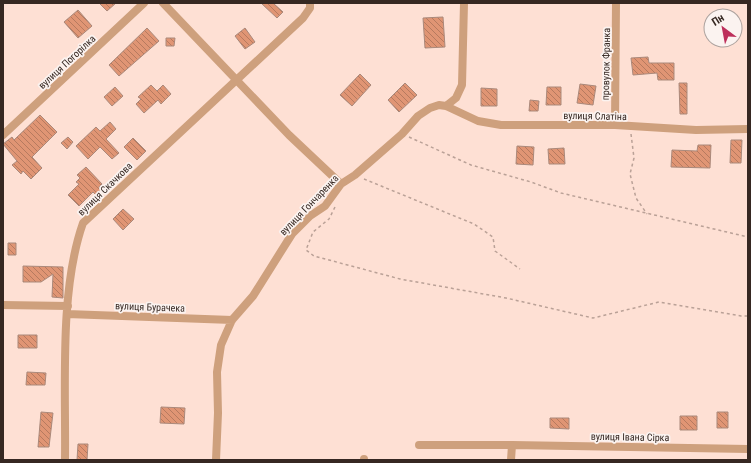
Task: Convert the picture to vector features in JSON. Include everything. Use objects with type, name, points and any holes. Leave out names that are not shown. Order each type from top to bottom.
[{"type":"street","name":"вулиця Погорілка","points":[[3,135],[144,3]]},
{"type":"street","points":[[163,3],[339,187]]},
{"type":"street","name":"вулиця Скачкова","points":[[65,460],[68,310],[75,250],[83,223],[303,18],[310,8],[310,3]]},
{"type":"street","points":[[446,106],[456,98],[462,85],[464,3]]},
{"type":"street","name":"провулок Франка","points":[[615,125],[616,3]]},
{"type":"street","name":"вулиця Гончаренка","points":[[216,460],[218,413],[217,372],[220,345],[232,320],[253,296],[292,234],[310,216],[325,206],[339,187],[402,134],[418,116],[430,108],[439,105],[446,106]]},
{"type":"street","name":"вулиця Слатіна","points":[[446,106],[489,124],[615,125],[696,130],[748,129]]},
{"type":"street","name":"вулиця Бурачека","points":[[3,305],[232,320]]},
{"type":"street","name":"вулиця Івана Сірка","points":[[419,445],[748,449]]},
{"type":"street","points":[[511,460],[512,445]]},
{"type":"path","points":[[626,126],[632,135],[634,158],[630,174],[636,198],[647,214]]},
{"type":"path","points":[[402,134],[471,165],[531,182],[561,194],[748,237]]},
{"type":"path","points":[[355,175],[474,224],[493,237],[495,250],[520,269]]},
{"type":"path","points":[[339,187],[338,202],[329,219],[313,232],[306,250],[314,256],[400,279],[506,298],[593,318],[659,302],[740,316],[748,316]]},
{"type":"building","points":[[99,3],[116,3],[107,11]]},
{"type":"building","points":[[261,3],[273,3],[283,12],[277,18]]},
{"type":"building","points":[[78,10],[92,26],[78,38],[64,22]]},
{"type":"building","points":[[443,17],[445,47],[425,48],[423,18]]},
{"type":"building","points":[[147,28],[159,41],[119,76],[109,65]]},
{"type":"building","points":[[245,28],[255,42],[245,49],[235,36]]},
{"type":"building","points":[[166,38],[175,38],[174,46],[166,46]]},
{"type":"building","points":[[648,57],[649,63],[674,63],[674,80],[658,80],[657,73],[633,75],[631,58]]},
{"type":"building","points":[[360,74],[371,85],[352,106],[340,95]]},
{"type":"building","points":[[405,83],[417,95],[399,112],[388,100]]},
{"type":"building","points":[[679,83],[687,83],[687,114],[680,114]]},
{"type":"building","points":[[580,84],[596,86],[593,105],[577,103]]},
{"type":"building","points":[[151,85],[157,91],[163,85],[171,94],[161,104],[158,100],[144,113],[136,104],[141,99],[138,97]]},
{"type":"building","points":[[115,87],[123,96],[112,106],[104,97]]},
{"type":"building","points":[[547,87],[561,87],[561,105],[546,105]]},
{"type":"building","points":[[481,88],[497,89],[497,106],[481,106]]},
{"type":"building","points":[[530,100],[539,101],[538,111],[529,111]]},
{"type":"building","points":[[40,115],[57,132],[32,157],[42,168],[31,179],[23,171],[21,174],[12,165],[17,161],[3,144],[12,137],[14,140]]},
{"type":"building","points":[[110,122],[116,129],[106,139],[119,153],[112,159],[100,147],[88,159],[76,146],[96,127],[100,131]]},
{"type":"building","points":[[68,137],[73,142],[67,149],[61,143]]},
{"type":"building","points":[[133,138],[146,151],[137,160],[124,147]]},
{"type":"building","points":[[731,140],[742,140],[741,163],[730,163]]},
{"type":"building","points":[[698,145],[711,145],[710,168],[671,167],[672,150],[697,151]]},
{"type":"building","points":[[517,146],[534,147],[533,165],[516,164]]},
{"type":"building","points":[[564,148],[565,164],[549,164],[548,149]]},
{"type":"building","points":[[86,167],[102,184],[99,187],[101,190],[96,195],[93,192],[79,206],[68,195],[79,184],[76,182],[80,178],[77,175]]},
{"type":"building","points":[[123,209],[134,219],[123,230],[113,219]]},
{"type":"building","points":[[8,243],[16,243],[16,255],[8,255]]},
{"type":"building","points":[[23,266],[63,267],[63,298],[52,297],[53,274],[41,282],[23,282]]},
{"type":"building","points":[[18,335],[37,335],[37,348],[18,348]]},
{"type":"building","points":[[27,372],[46,373],[45,385],[26,385]]},
{"type":"building","points":[[161,407],[185,408],[184,424],[160,423]]},
{"type":"building","points":[[41,412],[53,413],[49,447],[38,447]]},
{"type":"building","points":[[717,412],[728,412],[728,428],[717,428]]},
{"type":"building","points":[[680,416],[697,416],[697,430],[680,430]]},
{"type":"building","points":[[550,418],[569,418],[569,429],[550,428]]},
{"type":"building","points":[[78,444],[88,444],[87,460],[77,460]]}]
